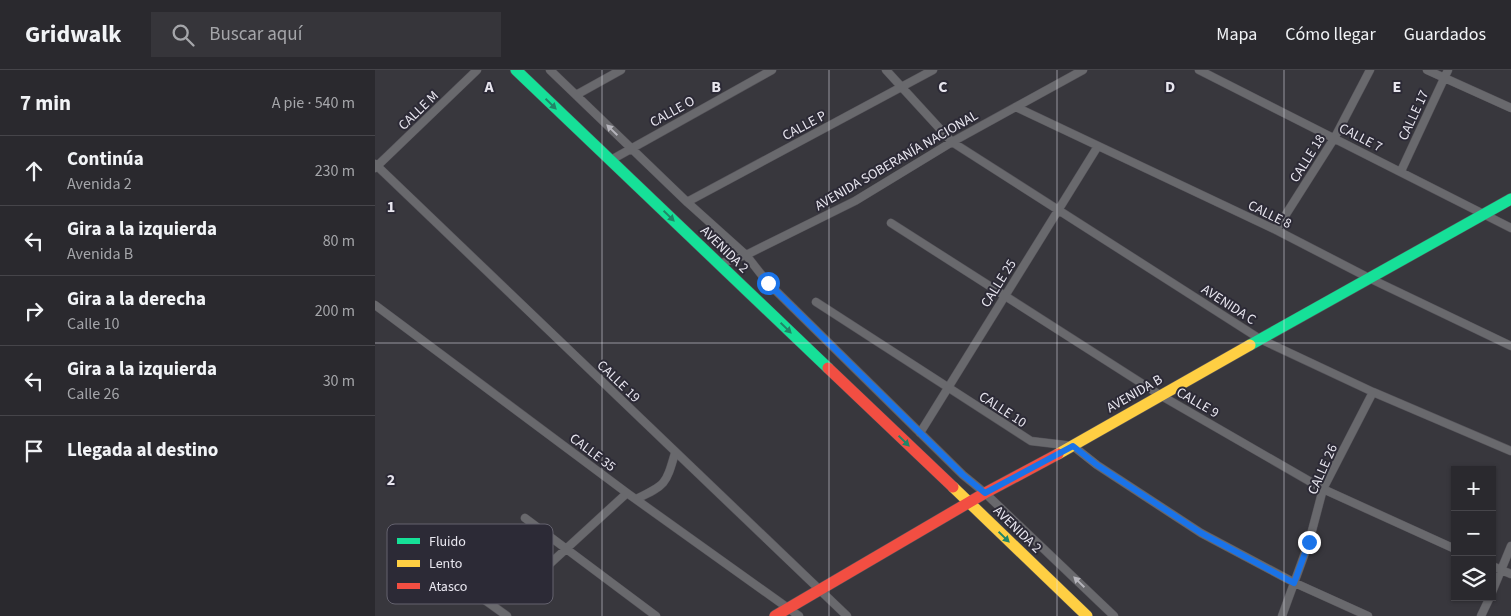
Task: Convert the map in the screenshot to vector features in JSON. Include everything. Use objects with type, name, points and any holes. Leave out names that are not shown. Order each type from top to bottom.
[{"type":"street","name":"CALLE M","points":[[376,166],[477,70]]},
{"type":"street","name":"AVENIDA 2","points":[[516,70],[1087,616]]},
{"type":"street","name":"AVENIDA 2","points":[[550,70],[687,202],[746,255],[768,283],[920,434],[1114,616]]},
{"type":"street","points":[[576,95],[621,70]]},
{"type":"street","name":"CALLE O","points":[[611,160],[772,70]]},
{"type":"street","name":"AVENIDA C","points":[[886,70],[952,142],[1260,339],[1373,392],[1511,451]]},
{"type":"street","name":"CALLE P","points":[[687,202],[933,70]]},
{"type":"street","name":"AVENIDA SOBERANÍA NACIONAL","points":[[719,264],[746,255],[855,200],[952,142],[1083,70]]},
{"type":"street","name":"CALLE 7","points":[[1199,70],[1335,137],[1511,228]]},
{"type":"street","name":"CALLE 18","points":[[1276,230],[1335,137],[1369,70]]},
{"type":"street","points":[[1427,70],[1511,108]]},
{"type":"street","name":"CALLE 17","points":[[1401,171],[1448,70]]},
{"type":"street","name":"CALLE 8","points":[[1016,107],[1276,230],[1369,278],[1511,346]]},
{"type":"street","name":"CALLE 25","points":[[920,434],[1098,146]]},
{"type":"street","name":"CALLE 19","points":[[376,166],[847,616]]},
{"type":"street","name":"AVENIDA B","points":[[775,616],[985,493],[1073,446],[1160,395],[1511,199]]},
{"type":"street","name":"CALLE 9","points":[[891,223],[1160,395],[1323,489],[1451,547]]},
{"type":"street","name":"CALLE 10","points":[[816,302],[1031,441],[1073,446]]},
{"type":"street","name":"CALLE 35","points":[[375,305],[627,493],[799,616]]},
{"type":"street","name":"CALLE 26","points":[[1282,616],[1309,542],[1323,489],[1373,392]]},
{"type":"street","points":[[1073,446],[1097,465],[1201,533],[1294,583],[1368,616]]},
{"type":"street","points":[[636,499],[658,488],[666,481],[675,452]]},
{"type":"street","points":[[553,561],[627,493]]},
{"type":"street","points":[[525,518],[533,524]]},
{"type":"street","points":[[553,539],[655,616]]},
{"type":"street","points":[[1496,584],[1511,546]]},
{"type":"street","points":[[1496,568],[1511,574]]},
{"type":"street","points":[[1481,616],[1488,601]]},
{"type":"street","points":[[490,604],[507,616]]},
{"type":"traffic: fast","points":[[516,70],[828,368]]},
{"type":"traffic: fast","points":[[1250,345],[1511,199]]},
{"type":"traffic: slow","points":[[1058,454],[1250,345]]},
{"type":"traffic: slow","points":[[953,487],[1087,616]]},
{"type":"traffic: jam","points":[[828,368],[953,487]]},
{"type":"traffic: jam","points":[[775,616],[985,493],[1058,454]]},
{"type":"route","points":[[768,283],[902,416],[963,475],[985,493],[1073,446],[1097,465],[1201,533],[1294,583],[1309,542]]}]
